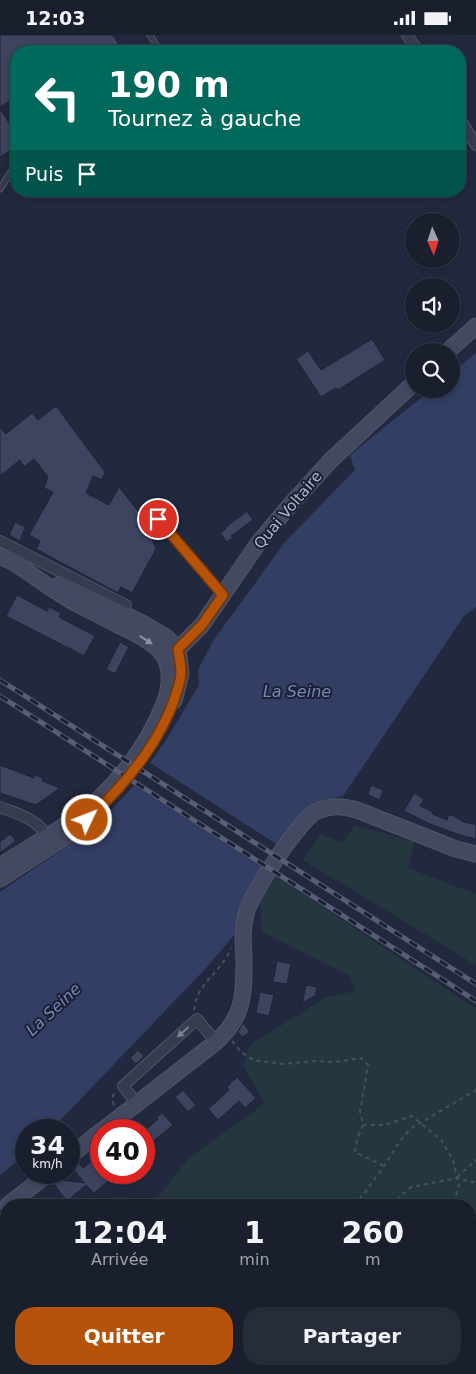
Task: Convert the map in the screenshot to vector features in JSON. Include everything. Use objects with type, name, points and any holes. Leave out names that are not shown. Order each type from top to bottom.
[{"type":"street","points":[[466,129],[476,145]]},
{"type":"street","points":[[457,343],[476,326]]},
{"type":"street","name":"Quai Voltaire","points":[[172,653],[202,625],[259,542],[291,504],[331,460],[405,391]]},
{"type":"street","points":[[0,541],[126,605],[120,619]]},
{"type":"street","points":[[0,866],[81,825],[103,806],[144,757],[161,729],[173,705],[182,673],[166,637],[120,619],[7,559]]},
{"type":"street","points":[[118,1119],[221,1038],[237,1017],[242,1002],[244,959],[242,930],[246,912],[256,891],[276,859],[302,823],[314,812],[334,806],[357,810],[456,849],[476,854]]},
{"type":"street","points":[[0,807],[33,821],[41,827],[50,841]]},
{"type":"street","points":[[0,879],[50,841]]},
{"type":"street","points":[[137,1104],[122,1086],[197,1019],[221,1038]]},
{"type":"street","points":[[80,1148],[90,1140]]},
{"type":"street","points":[[16,1199],[35,1184]]},
{"type":"lane","points":[[0,189],[10,174]]},
{"type":"lane","points":[[158,519],[223,595]]},
{"type":"path","points":[[197,1019],[194,1010],[197,998],[208,980],[228,957],[233,942]]},
{"type":"path","points":[[221,1038],[253,1060],[284,1064],[316,1061],[335,1062],[361,1058],[368,1065],[360,1112],[363,1125],[357,1139],[355,1152],[384,1166]]},
{"type":"path","points":[[359,1199],[410,1129],[476,1090]]},
{"type":"path","points":[[363,1125],[384,1125],[412,1116],[442,1141],[453,1160],[459,1186],[453,1199]]},
{"type":"path","points":[[457,1178],[476,1160]]},
{"type":"path","points":[[397,1199],[411,1187],[457,1178],[476,1183]]},
{"type":"shaded area","points":[[355,825],[414,842],[408,868],[476,894],[476,965],[303,860],[321,834],[342,843]]},
{"type":"shaded area","points":[[273,874],[476,1009],[476,1199],[156,1199],[189,1158],[265,1103],[243,1065],[251,1044],[327,997],[355,991],[350,976],[262,932],[260,904]]},
{"type":"water","name":"La Seine","points":[[476,353],[476,607],[464,616],[343,796],[314,803],[294,823],[243,901],[238,913],[235,934],[207,967],[62,1119],[15,1119],[15,1163],[0,1175],[0,892],[76,840],[105,817],[136,783],[168,737],[199,685],[198,670],[213,641],[285,542],[355,470],[350,455],[421,398],[460,398],[460,366]]},
{"type":"pier","points":[[149,762],[281,847],[266,870],[132,784]]},
{"type":"building","points":[[0,35],[113,35],[119,45],[10,45],[10,101],[0,107]]},
{"type":"building","points":[[0,109],[10,125],[10,151],[0,157]]},
{"type":"building","points":[[372,339],[385,360],[338,390],[336,388],[321,397],[296,359],[308,351],[321,370]]},
{"type":"building","points":[[56,406],[105,472],[102,480],[93,476],[86,493],[109,505],[119,487],[151,527],[146,536],[152,539],[156,549],[132,593],[121,587],[118,593],[36,549],[40,541],[29,535],[53,492],[44,488],[48,477],[34,459],[24,467],[20,460],[0,476],[0,427],[6,434],[32,413],[38,420]]},
{"type":"building","points":[[247,511],[253,520],[231,536],[233,538],[227,542],[220,533]]},
{"type":"building","points":[[15,522],[25,527],[20,541],[9,535]]},
{"type":"building","points":[[17,595],[47,611],[49,607],[61,613],[59,617],[95,636],[84,656],[6,616]]},
{"type":"building","points":[[120,642],[129,647],[115,674],[106,669]]},
{"type":"building","points":[[0,765],[34,778],[35,775],[43,778],[42,781],[60,788],[36,805],[0,793]]},
{"type":"building","points":[[371,785],[383,790],[380,800],[368,795]]},
{"type":"building","points":[[414,793],[424,799],[420,806],[433,812],[432,814],[447,820],[449,814],[461,821],[476,825],[476,839],[430,824],[404,811]]},
{"type":"building","points":[[10,834],[16,841],[0,853],[0,842]]},
{"type":"building","points":[[277,961],[291,964],[287,984],[273,982]]},
{"type":"building","points":[[306,985],[317,987],[315,996],[302,1003]]},
{"type":"building","points":[[260,992],[274,995],[269,1016],[256,1013]]},
{"type":"building","points":[[243,1023],[250,1032],[242,1037],[238,1032]]},
{"type":"building","points":[[138,1050],[144,1056],[136,1064],[130,1058]]},
{"type":"building","points":[[237,1077],[256,1098],[245,1108],[239,1101],[218,1120],[208,1109],[229,1090],[227,1087]]},
{"type":"building","points":[[183,1090],[196,1105],[188,1112],[175,1097]]},
{"type":"building","points":[[162,1113],[173,1125],[155,1140],[155,1122],[158,1119],[156,1118]]},
{"type":"building","points":[[90,1162],[90,1184],[105,1184],[94,1193],[86,1185],[69,1199],[65,1199],[54,1184],[85,1183],[80,1177],[80,1164],[83,1168]]},
{"type":"railway","points":[[0,680],[476,984]]},
{"type":"railway","points":[[0,696],[476,1001]]},
{"type":"route","points":[[87,820],[116,792],[144,757],[161,729],[173,705],[182,673],[178,649],[202,625],[223,595],[158,519]]}]
